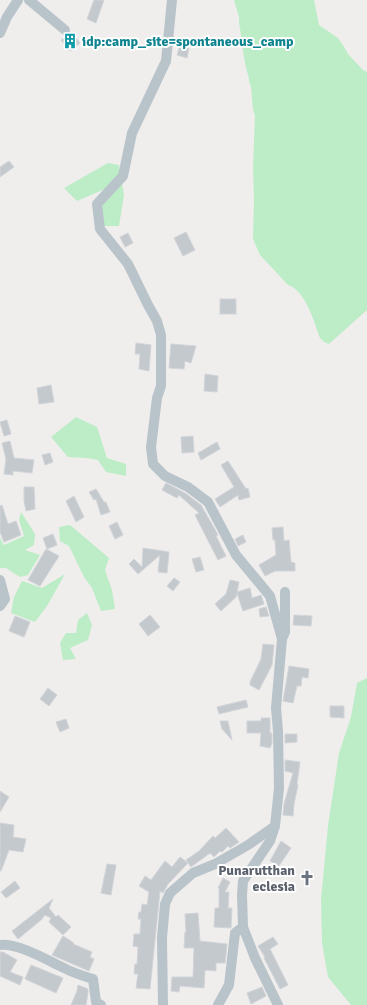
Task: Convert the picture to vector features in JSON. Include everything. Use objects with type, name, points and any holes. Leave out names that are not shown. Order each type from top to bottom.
[{"type":"street","points":[[0,33],[7,17],[18,0]]},
{"type":"street","points":[[29,0],[65,30]]},
{"type":"street","points":[[172,0],[166,61],[132,133],[123,176],[97,204],[100,229],[128,264],[157,321],[161,335],[161,386],[157,398],[151,447],[153,464],[165,476],[188,487],[208,502],[236,555],[270,596],[282,639],[276,708],[279,788],[275,826],[270,841],[243,881],[243,927],[255,958],[278,1005]]},
{"type":"street","points":[[0,580],[5,599],[0,606]]},
{"type":"street","points":[[282,639],[286,632],[285,592]]},
{"type":"street","points":[[163,1005],[162,938],[165,904],[170,893],[193,872],[215,864],[248,845],[275,826]]},
{"type":"street","points":[[218,1005],[229,985],[235,933],[243,927]]},
{"type":"street","points":[[0,945],[11,946],[39,955],[65,969],[93,979],[96,1002],[102,1005]]},
{"type":"green space","points":[[234,0],[314,0],[319,25],[338,38],[348,54],[363,70],[367,72],[367,310],[329,344],[320,338],[312,316],[300,294],[288,285],[260,255],[253,239],[255,115],[253,110],[251,86],[246,69],[239,17]]},
{"type":"green space","points":[[108,163],[119,165],[124,195],[119,226],[104,226],[100,211],[105,189],[77,201],[64,188]]},
{"type":"green space","points":[[76,417],[97,427],[107,458],[126,464],[126,476],[106,472],[98,460],[68,457],[51,437]]},
{"type":"green space","points":[[21,512],[35,534],[34,545],[25,550],[40,555],[28,575],[20,577],[6,568],[0,568],[0,538],[4,545],[24,536],[19,520]]},
{"type":"green space","points":[[70,525],[109,558],[105,570],[112,590],[115,609],[101,611],[92,588],[84,577],[69,546],[60,541],[59,527]]},
{"type":"green space","points":[[65,574],[47,606],[35,622],[11,613],[14,597],[22,581],[42,588]]},
{"type":"green space","points":[[87,613],[92,625],[88,640],[70,648],[76,659],[63,660],[60,643],[66,633],[76,633],[78,620]]},
{"type":"green space","points":[[367,678],[367,1005],[351,1005],[328,977],[322,943],[321,899],[328,826],[339,753],[351,717],[357,683]]},
{"type":"building","points":[[94,0],[104,0],[96,23],[87,19]]},
{"type":"building","name":"idp:camp_site=spontaneous_camp","points":[[71,32],[80,43],[70,51],[61,40]]},
{"type":"building","points":[[180,45],[189,48],[187,58],[177,55]]},
{"type":"building","points":[[9,161],[14,167],[0,177],[0,167]]},
{"type":"building","points":[[186,232],[195,250],[183,256],[174,238]]},
{"type":"building","points":[[128,233],[133,243],[125,247],[120,237]]},
{"type":"building","points":[[220,299],[236,299],[236,314],[220,314]]},
{"type":"building","points":[[136,343],[151,345],[149,371],[139,369],[140,354],[135,354]]},
{"type":"building","points":[[171,344],[196,346],[191,363],[185,361],[184,369],[169,368]]},
{"type":"building","points":[[205,374],[218,376],[217,392],[204,391]]},
{"type":"building","points":[[51,385],[54,402],[39,404],[37,388]]},
{"type":"building","points":[[7,420],[11,434],[4,436],[0,422]]},
{"type":"building","points":[[193,436],[194,452],[182,453],[181,437]]},
{"type":"building","points":[[10,441],[14,458],[34,460],[32,473],[13,471],[13,475],[4,474],[6,459],[2,443]]},
{"type":"building","points":[[217,442],[220,449],[201,460],[198,453]]},
{"type":"building","points":[[50,453],[53,462],[45,465],[42,455]]},
{"type":"building","points":[[228,461],[246,489],[248,488],[250,497],[239,500],[238,495],[220,507],[215,499],[234,487],[221,465]]},
{"type":"building","points":[[166,483],[185,493],[201,505],[218,535],[216,536],[226,556],[218,560],[195,515],[199,513],[179,495],[177,498],[162,490]]},
{"type":"building","points":[[24,487],[34,487],[35,509],[26,511]]},
{"type":"building","points":[[96,489],[104,502],[106,502],[110,512],[101,515],[96,499],[94,500],[89,492]]},
{"type":"building","points":[[74,496],[84,517],[76,522],[66,501]]},
{"type":"building","points":[[2,505],[8,524],[16,521],[21,535],[4,542],[0,532],[0,506]]},
{"type":"building","points":[[117,522],[123,535],[115,539],[109,526]]},
{"type":"building","points":[[283,527],[284,541],[289,540],[291,562],[295,563],[295,571],[275,571],[265,576],[259,565],[276,555],[275,540],[273,540],[272,528]]},
{"type":"building","points":[[53,534],[57,545],[47,549],[43,538]]},
{"type":"building","points":[[243,535],[246,542],[238,546],[235,539]]},
{"type":"building","points":[[143,548],[169,552],[167,573],[158,572],[160,555],[138,574],[129,564],[134,559],[142,567]]},
{"type":"building","points":[[46,549],[59,556],[40,586],[28,580]]},
{"type":"building","points":[[200,557],[204,570],[196,572],[192,559]]},
{"type":"building","points":[[174,578],[180,582],[173,591],[167,586]]},
{"type":"building","points":[[230,580],[239,582],[237,592],[250,588],[252,598],[261,595],[264,604],[243,611],[237,593],[236,597],[221,611],[215,604],[226,594]]},
{"type":"building","points":[[266,607],[269,616],[260,617],[259,609]]},
{"type":"building","points":[[150,615],[160,627],[148,636],[139,624]]},
{"type":"building","points":[[294,615],[312,616],[311,626],[293,625]]},
{"type":"building","points":[[15,616],[30,622],[24,637],[9,631]]},
{"type":"building","points":[[263,644],[274,645],[272,665],[259,690],[250,685],[250,682],[261,659]]},
{"type":"building","points":[[289,666],[309,669],[308,678],[302,677],[301,686],[297,686],[293,703],[283,701]]},
{"type":"building","points":[[48,688],[57,695],[49,706],[40,699]]},
{"type":"building","points":[[246,700],[248,707],[219,714],[217,707]]},
{"type":"building","points":[[330,706],[344,706],[344,718],[330,717]]},
{"type":"building","points":[[261,718],[270,718],[272,743],[270,748],[260,746],[261,733],[247,733],[247,721],[261,721]]},
{"type":"building","points":[[66,719],[69,728],[60,732],[56,722]]},
{"type":"building","points":[[220,721],[228,721],[232,740],[222,729]]},
{"type":"building","points":[[285,734],[297,734],[297,742],[285,743]]},
{"type":"building","points":[[285,760],[300,762],[293,816],[283,815],[284,804],[293,773],[285,771]]},
{"type":"building","points":[[0,791],[9,797],[0,812]]},
{"type":"building","points":[[0,823],[14,825],[13,837],[26,839],[23,852],[9,850],[1,871],[0,871]]},
{"type":"building","points":[[226,828],[239,842],[230,848],[228,846],[214,857],[210,853],[191,867],[186,860],[199,851],[213,836],[215,838]]},
{"type":"building","points":[[281,841],[291,848],[279,866],[270,861]]},
{"type":"building","points":[[180,857],[188,863],[168,884],[163,893],[160,891],[150,989],[136,988],[138,974],[134,974],[135,964],[137,964],[138,947],[133,946],[134,934],[140,934],[141,919],[138,919],[139,912],[141,912],[142,904],[147,905],[149,892],[139,886],[145,876],[151,880],[165,861],[172,867]]},
{"type":"building","points":[[107,864],[116,865],[111,895],[101,893]]},
{"type":"building","points":[[223,878],[230,882],[225,892],[229,892],[228,908],[232,908],[231,928],[214,927],[215,908],[219,908],[218,888]]},
{"type":"building","points":[[15,881],[20,888],[6,898],[1,892]]},
{"type":"building","points":[[53,899],[49,908],[56,917],[58,915],[71,927],[63,935],[49,922],[51,918],[45,915],[18,939],[12,931]]},
{"type":"building","points":[[198,913],[200,941],[227,944],[225,963],[216,963],[216,971],[205,970],[204,988],[180,986],[179,992],[171,991],[172,977],[193,977],[194,948],[184,948],[186,932],[185,914]]},
{"type":"building","points":[[63,936],[74,943],[73,944],[92,952],[90,957],[94,959],[89,971],[52,955]]},
{"type":"building","points":[[273,937],[278,944],[270,949],[288,985],[280,989],[264,958],[265,957],[258,946]]},
{"type":"building","points":[[0,952],[3,952],[17,960],[10,972],[23,977],[20,985],[0,976]]},
{"type":"building","points":[[31,965],[63,978],[56,993],[25,979]]},
{"type":"building","points":[[78,985],[88,989],[86,1005],[71,1005]]},
{"type":"building","points":[[262,987],[266,996],[251,1004],[247,993]]},
{"type":"place","name":"idp:camp_site=spontaneous_camp","points":[[70,41]]},
{"type":"place","name":"Punarutthan eclesia","points":[[307,878]]}]
